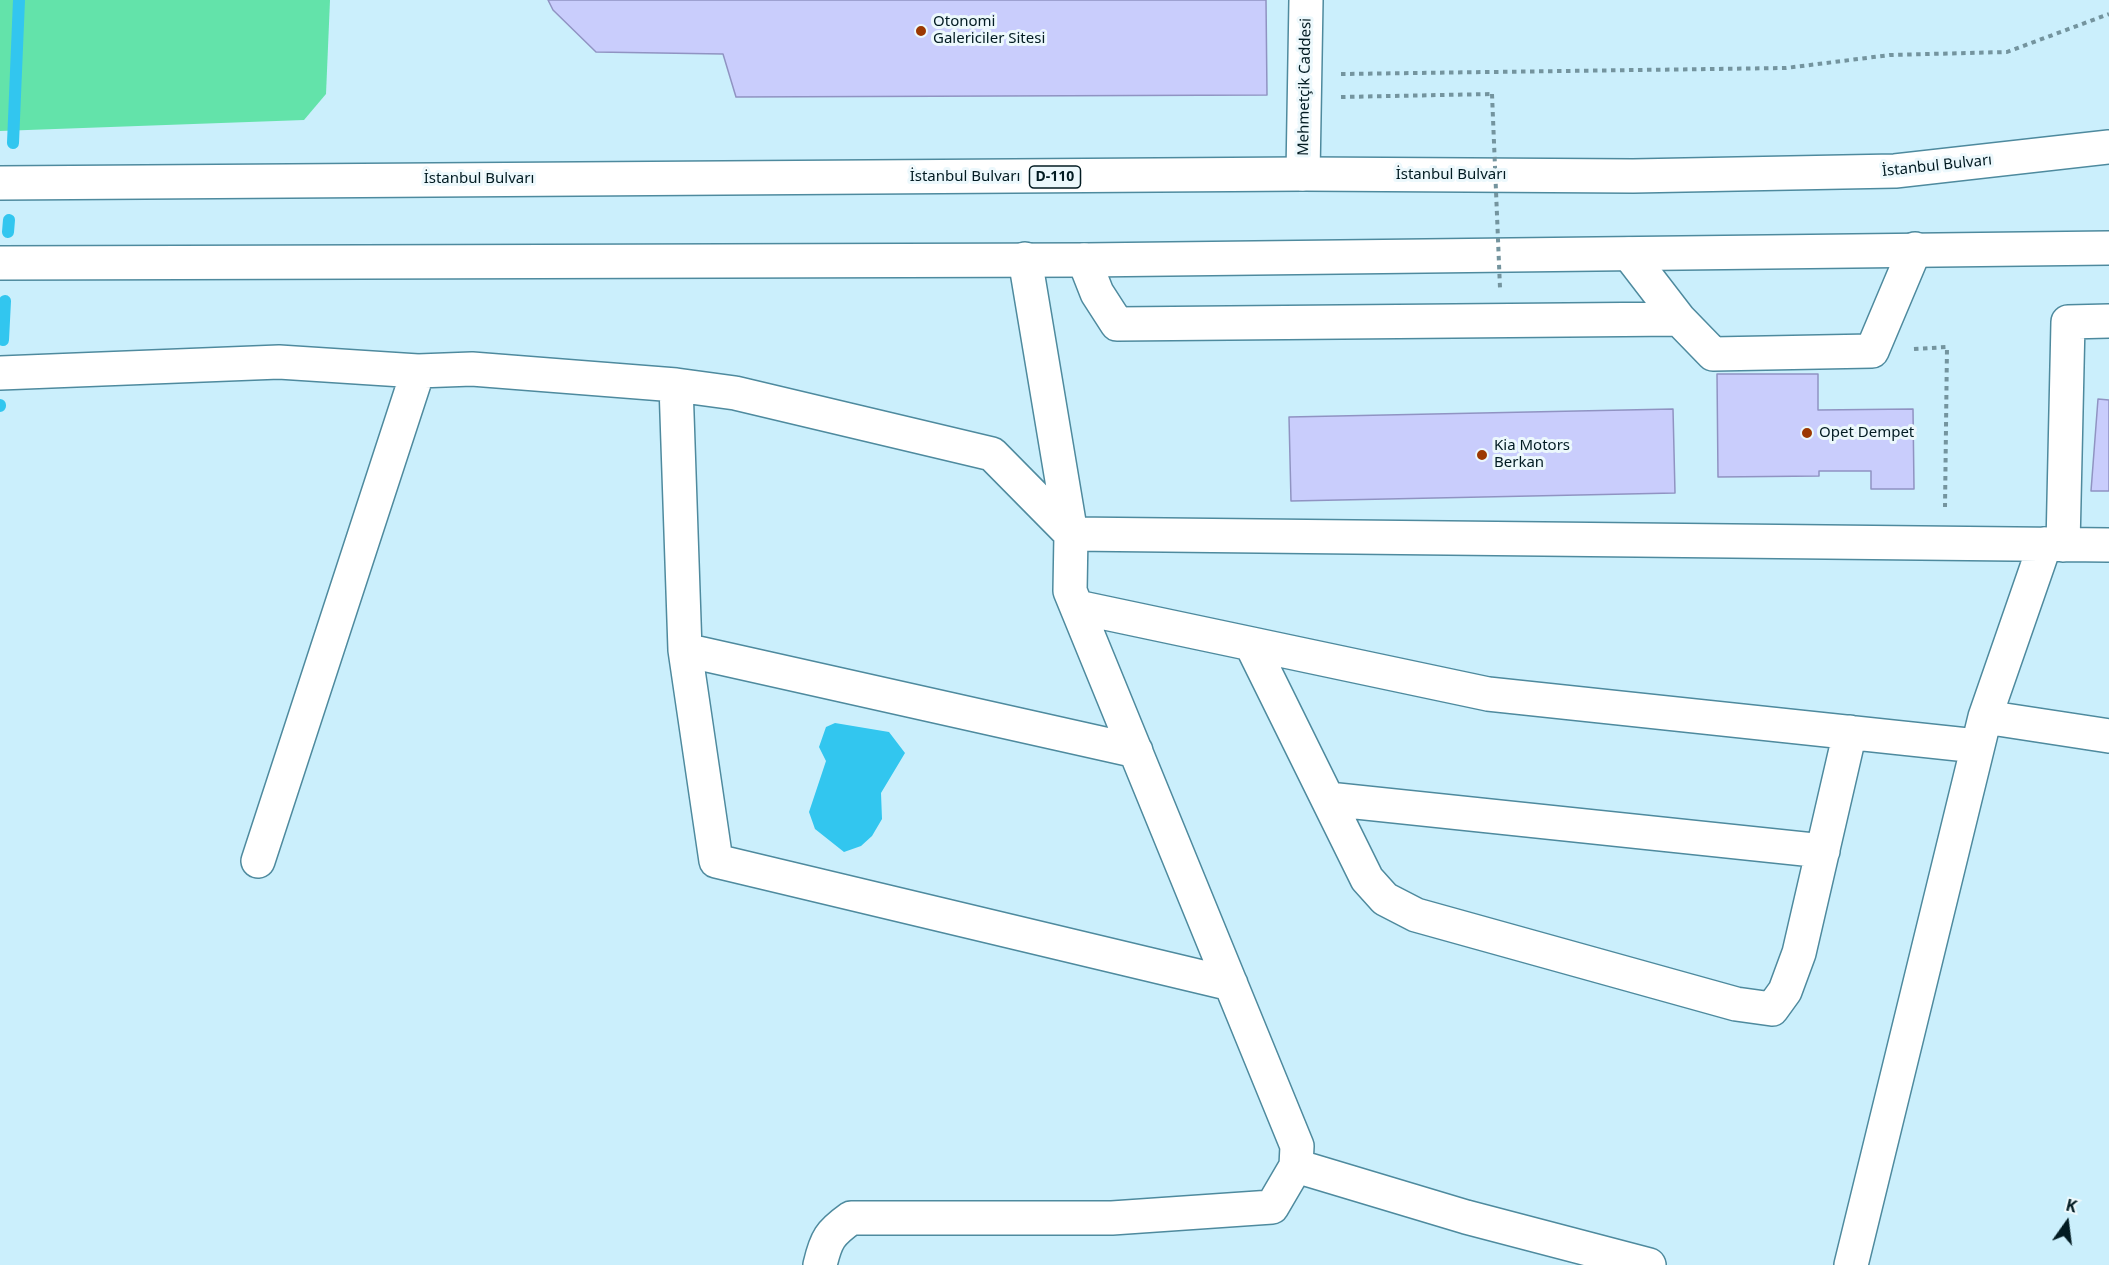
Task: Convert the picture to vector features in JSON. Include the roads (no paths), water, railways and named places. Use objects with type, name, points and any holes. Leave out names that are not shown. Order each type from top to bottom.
[{"type":"main road","name":"Mehmetçik Caddesi","points":[[1303,174],[1306,0]]},
{"type":"main road","name":"İstanbul Bulvarı","points":[[0,183],[1303,174],[1633,176],[1895,171],[2109,147]]},
{"type":"main road","points":[[0,263],[1084,260],[2109,248]]},
{"type":"main road","points":[[1629,254],[1679,320],[1713,354],[1872,351],[1915,249]]},
{"type":"main road","points":[[820,1265],[832,1231],[851,1218],[1112,1218],[1272,1207],[1296,1166],[1297,1146],[1070,591],[1071,534],[1025,259]]},
{"type":"main road","points":[[1084,260],[1097,293],[1117,324],[1679,320]]},
{"type":"main road","points":[[1851,1265],[1981,731],[2054,544],[2068,322],[2109,321]]},
{"type":"main road","points":[[0,373],[279,363],[418,371],[472,369],[676,385],[735,393],[992,454],[1071,534],[2109,545]]},
{"type":"main road","points":[[258,861],[418,371]]},
{"type":"main road","points":[[676,385],[685,650],[716,861],[1231,984]]},
{"type":"main road","points":[[1077,607],[1488,694],[1850,732],[1981,731],[2109,736]]},
{"type":"main road","points":[[1251,644],[1367,879],[1385,899],[1416,915],[1736,1004],[1772,1009],[1785,991],[1799,953],[1850,732]]},
{"type":"main road","points":[[685,650],[1136,751]]},
{"type":"main road","points":[[1328,799],[1823,851]]},
{"type":"main road","points":[[1296,1166],[1466,1216],[1649,1265]]},
{"type":"water","points":[[835,723],[889,732],[905,753],[881,793],[882,819],[872,836],[861,846],[844,852],[815,829],[809,812],[826,761],[819,747],[826,727]]},
{"type":"waterway","points":[[13,143],[19,0]]},
{"type":"waterway","points":[[8,232],[9,220]]},
{"type":"waterway","points":[[3,340],[5,301]]},
{"type":"place","name":"Otonomi Galericiler Sitesi","points":[[921,31]]},
{"type":"place","name":"Opet Dempet","points":[[1807,433]]},
{"type":"place","name":"Kia Motors Berkan","points":[[1482,455]]}]
